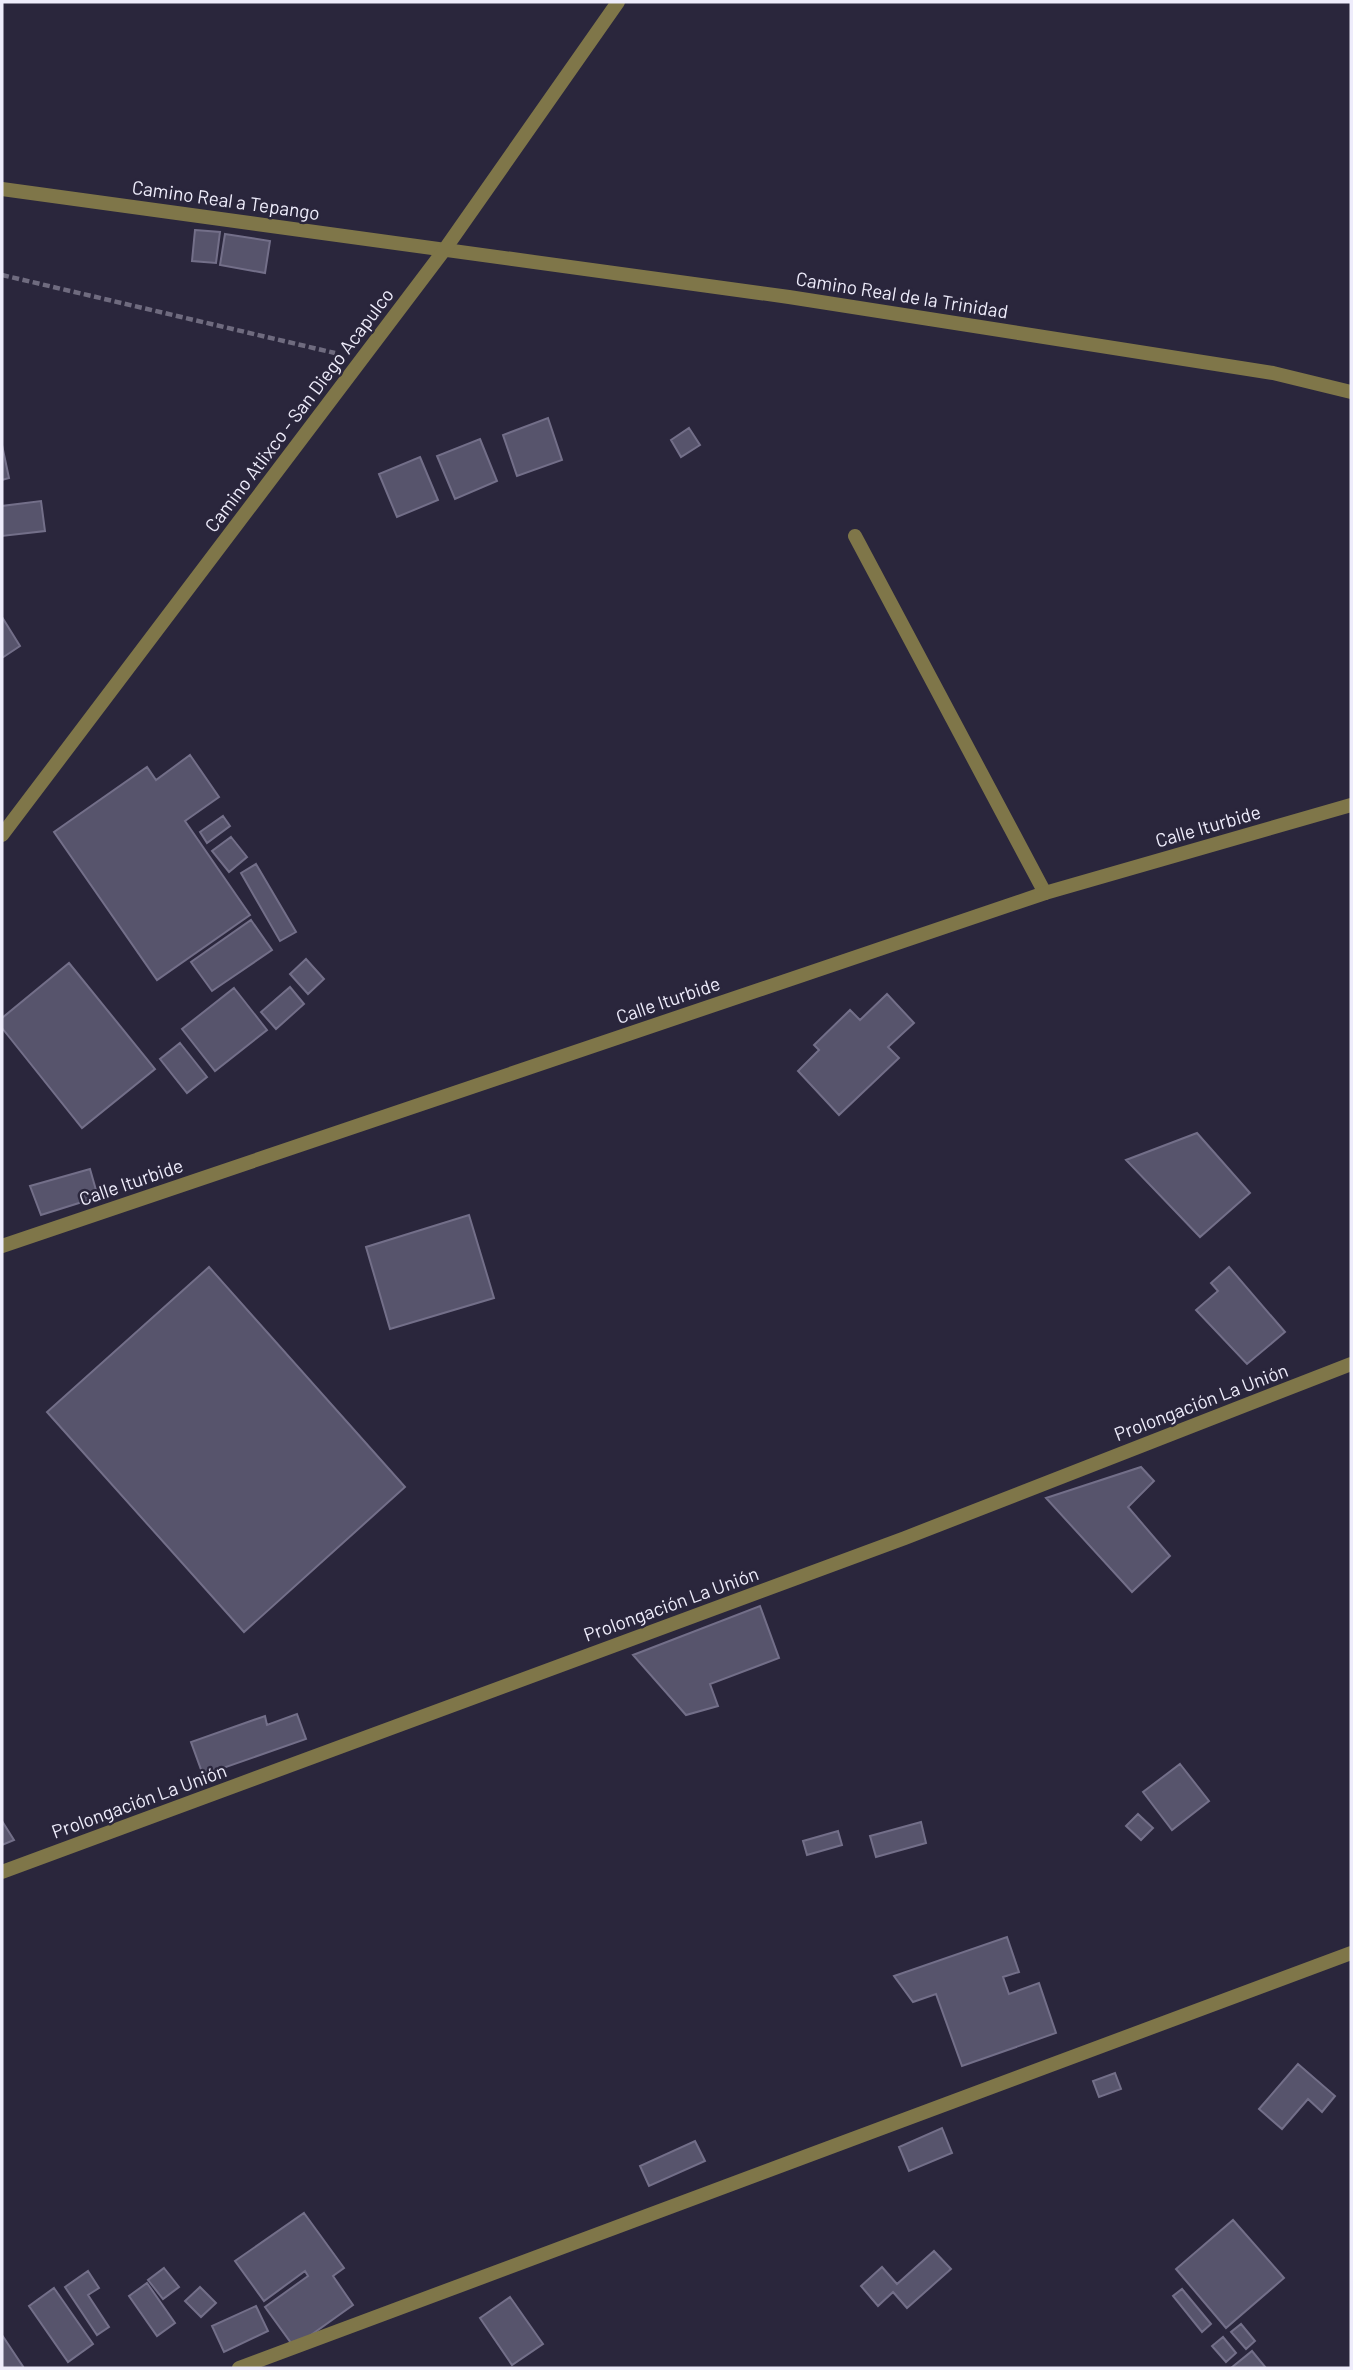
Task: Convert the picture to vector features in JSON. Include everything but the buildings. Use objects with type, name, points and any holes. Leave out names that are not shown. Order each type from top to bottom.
[{"type":"street","name":"Camino Atlixco - San Diego Acapulco","points":[[2,835],[445,249],[618,2]]},
{"type":"street","name":"Camino Real a Tepango","points":[[2,189],[445,249]]},
{"type":"street","name":"Camino Real de la Trinidad","points":[[445,249],[789,296],[1220,364],[1273,373],[1351,392]]},
{"type":"street","points":[[855,536],[1045,893]]},
{"type":"street","name":"Calle Iturbide","points":[[2,1246],[1045,893],[1351,805]]},
{"type":"street","name":"Prolongación La Unión","points":[[2,1872],[892,1543],[1351,1364]]},
{"type":"street","points":[[239,2368],[1351,1953]]},
{"type":"path","points":[[2,275],[361,360]]}]
